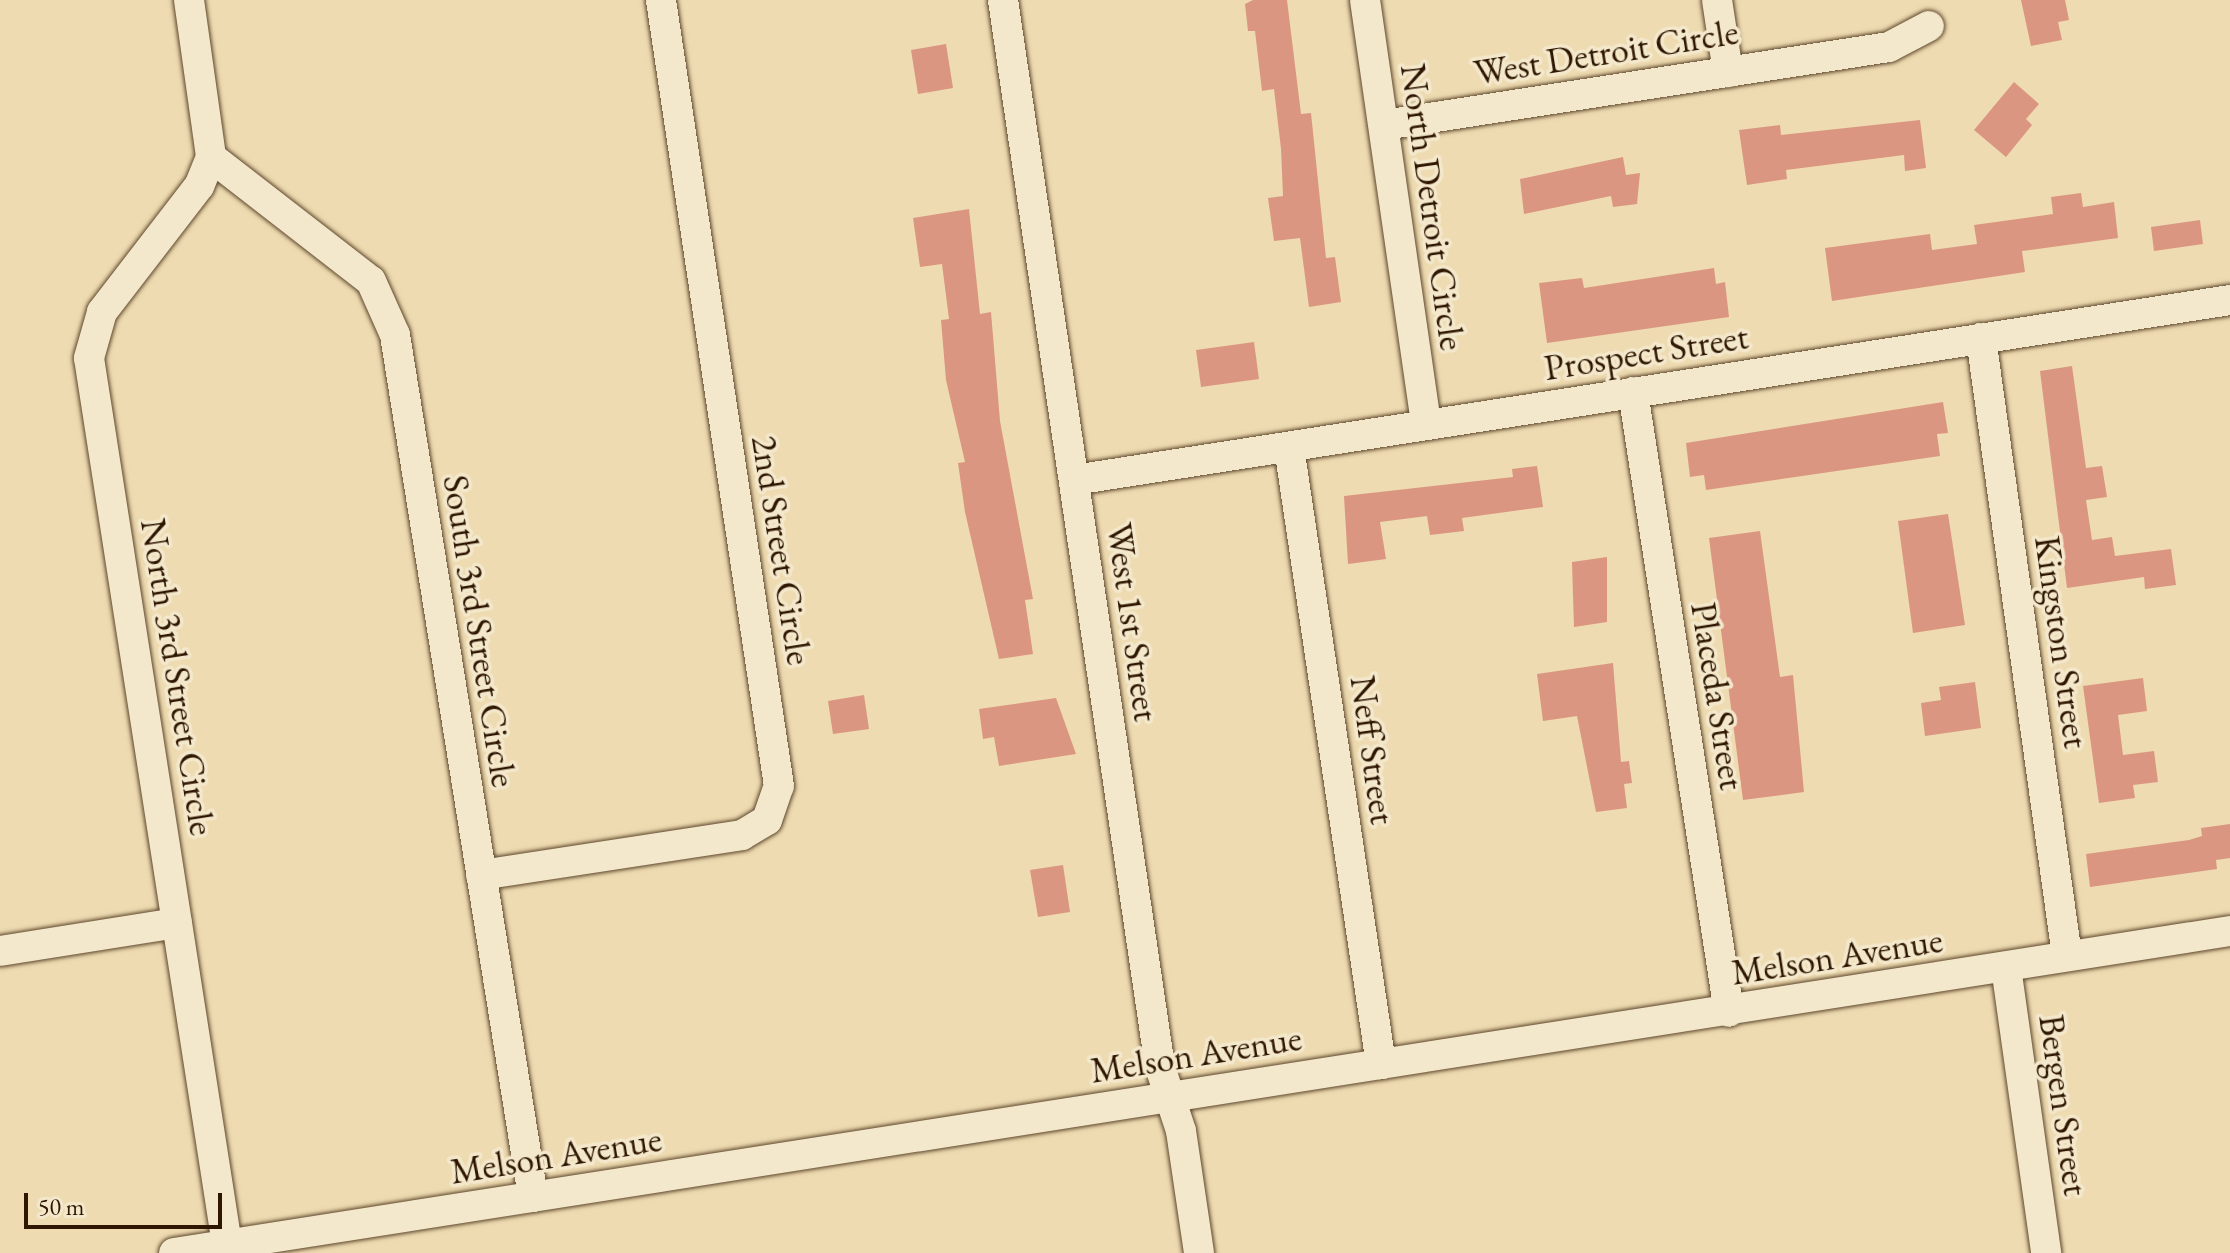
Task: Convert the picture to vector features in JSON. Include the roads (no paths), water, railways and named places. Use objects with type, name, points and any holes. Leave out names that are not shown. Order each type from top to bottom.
[{"type":"street","points":[[189,0],[211,157]]},
{"type":"street","name":"2nd Street Circle","points":[[481,875],[742,835],[767,820],[779,786],[661,0]]},
{"type":"street","name":"West 1st Street","points":[[1003,0],[1170,1097],[1199,1253]]},
{"type":"street","name":"North Detroit Circle","points":[[1365,0],[1426,425]]},
{"type":"street","points":[[1717,0],[1728,72]]},
{"type":"street","name":"West Detroit Circle","points":[[1384,125],[1889,47],[1929,26]]},
{"type":"street","name":"South 3rd Street Circle","points":[[211,157],[371,281],[386,308],[533,1197]]},
{"type":"street","name":"North 3rd Street Circle","points":[[211,157],[199,186],[102,312],[89,358],[227,1244]]},
{"type":"street","name":"Prospect Street","points":[[1074,480],[2230,300]]},
{"type":"street","name":"Kingston Street","points":[[1981,338],[2067,956]]},
{"type":"street","name":"Placeda Street","points":[[1633,392],[1729,1012]]},
{"type":"street","name":"Neff Street","points":[[1289,447],[1381,1064]]},
{"type":"street","points":[[0,951],[177,923]]},
{"type":"street","name":"Melson Avenue","points":[[174,1253],[1729,1012],[2230,931]]},
{"type":"street","name":"Bergen Street","points":[[2006,967],[2046,1253]]}]
